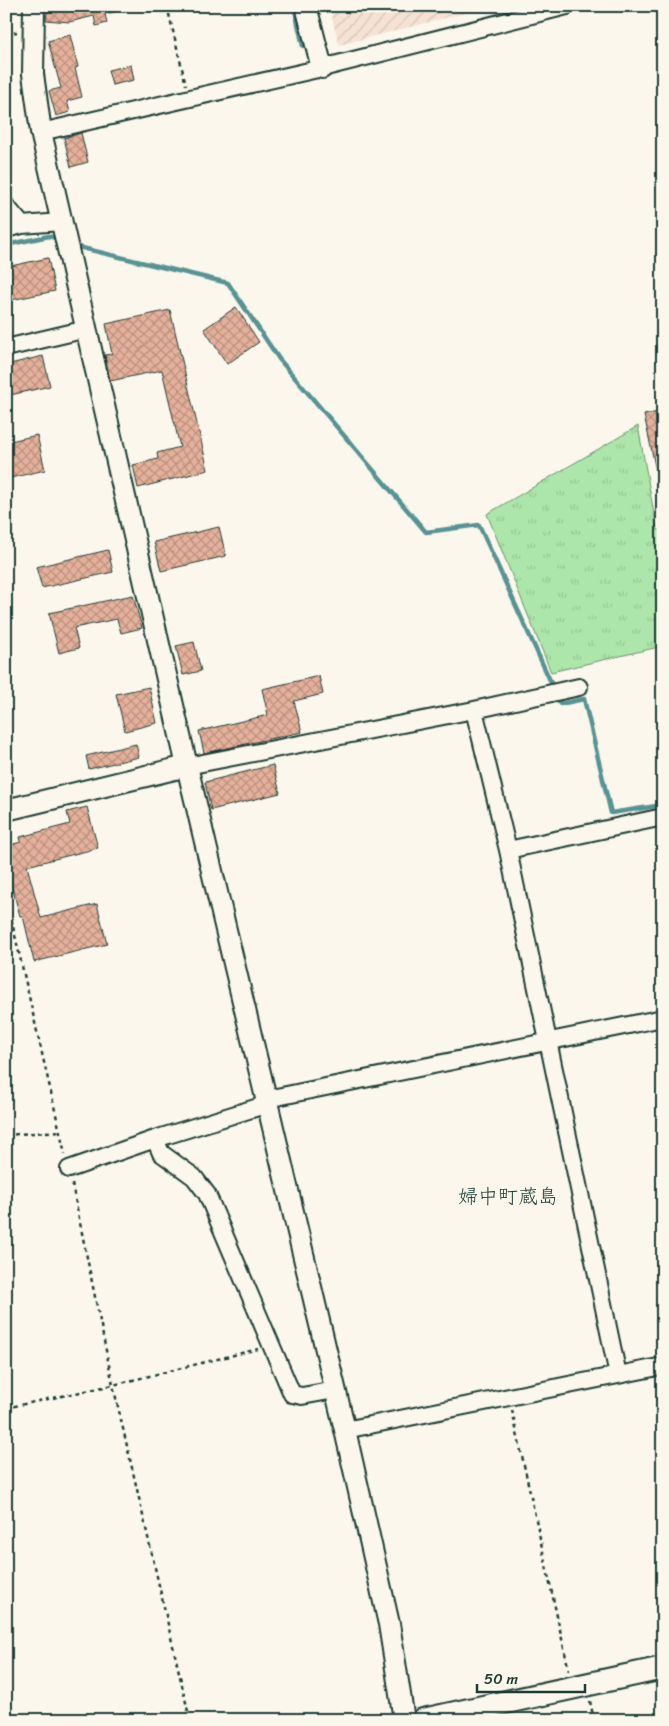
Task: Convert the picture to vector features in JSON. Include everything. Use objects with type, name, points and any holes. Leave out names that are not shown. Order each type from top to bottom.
[{"type":"main road","points":[[423,1720],[663,1668]]},
{"type":"street","points":[[34,6],[33,74],[41,132],[88,329],[187,766],[345,1430],[389,1624],[404,1720]]},
{"type":"street","points":[[306,6],[322,68]]},
{"type":"street","points":[[41,132],[322,68],[567,6]]},
{"type":"street","points":[[6,206],[14,227],[62,222]]},
{"type":"street","points":[[6,348],[88,329]]},
{"type":"street","points":[[6,810],[187,766],[474,710],[579,687]]},
{"type":"street","points":[[474,710],[508,850],[550,1042],[618,1375]]},
{"type":"street","points":[[508,850],[663,817]]},
{"type":"street","points":[[69,1169],[268,1102],[663,1018]]},
{"type":"street","points":[[155,1139],[162,1153],[194,1177],[207,1194],[292,1394],[302,1396],[335,1390]]},
{"type":"street","points":[[345,1430],[663,1366]]},
{"type":"path","points":[[167,6],[189,98]]},
{"type":"path","points":[[6,896],[69,1169],[114,1385],[190,1720]]},
{"type":"path","points":[[6,1135],[60,1131]]},
{"type":"path","points":[[6,1408],[114,1385],[272,1346]]},
{"type":"path","points":[[509,1397],[573,1687]]},
{"type":"shaded area","points":[[329,6],[493,6],[339,45]]},
{"type":"green space","points":[[638,426],[657,530],[663,529],[663,646],[551,672],[487,514]]},
{"type":"building","points":[[48,6],[118,6],[118,11],[105,14],[107,23],[96,26],[94,16],[69,22],[46,20]]},
{"type":"building","points":[[70,35],[78,67],[75,68],[82,97],[67,101],[70,112],[56,116],[49,91],[61,88],[48,41]]},
{"type":"building","points":[[131,65],[134,80],[112,85],[108,70]]},
{"type":"building","points":[[81,133],[88,162],[71,167],[64,138]]},
{"type":"building","points":[[48,258],[55,291],[6,301],[6,267]]},
{"type":"building","points":[[236,307],[259,342],[227,364],[204,329]]},
{"type":"building","points":[[170,310],[208,470],[138,488],[133,465],[158,459],[157,453],[180,447],[162,370],[110,381],[105,355],[112,354],[106,324]]},
{"type":"building","points":[[43,356],[50,386],[6,396],[6,365]]},
{"type":"building","points":[[663,411],[663,480],[658,480],[644,415]]},
{"type":"building","points":[[37,435],[45,470],[6,479],[6,442]]},
{"type":"building","points":[[219,527],[226,556],[161,571],[154,542]]},
{"type":"building","points":[[108,550],[113,572],[42,588],[36,567]]},
{"type":"building","points":[[133,595],[142,628],[121,633],[117,619],[74,628],[79,648],[59,653],[49,613]]},
{"type":"building","points":[[194,642],[201,671],[183,675],[176,646]]},
{"type":"building","points":[[319,676],[323,694],[294,701],[302,732],[204,753],[199,731],[268,715],[262,689]]},
{"type":"building","points":[[149,687],[157,723],[125,731],[116,694]]},
{"type":"building","points":[[136,744],[139,757],[89,769],[86,756]]},
{"type":"building","points":[[273,765],[280,793],[211,810],[205,782]]},
{"type":"building","points":[[87,807],[98,848],[27,866],[41,918],[97,904],[107,944],[34,962],[23,916],[20,916],[6,865],[6,846],[21,842],[20,837],[70,824],[67,812]]},
{"type":"waterway","points":[[294,6],[303,46]]},
{"type":"waterway","points":[[6,245],[49,236],[60,240]]},
{"type":"waterway","points":[[74,246],[228,283],[279,359],[426,532],[479,525],[554,689]]},
{"type":"waterway","points":[[557,696],[560,704],[584,699],[611,813],[663,805]]},
{"type":"district","name":"婦中町蔵島","points":[[508,1196]]}]
